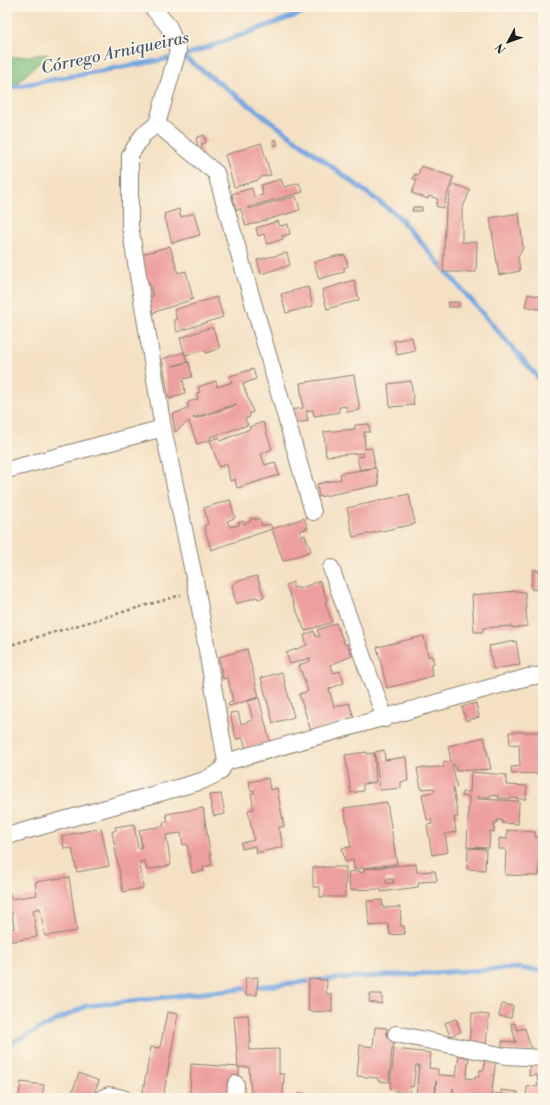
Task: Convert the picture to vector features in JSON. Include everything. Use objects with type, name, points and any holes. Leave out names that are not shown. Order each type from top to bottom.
[{"type":"street","points":[[7,836],[202,782],[220,772],[226,762],[197,591],[164,428],[138,280],[130,218],[130,155],[143,135],[157,124],[178,51],[169,27],[152,7]]},
{"type":"street","points":[[157,124],[216,173],[313,512]]},
{"type":"street","points":[[7,470],[164,428]]},
{"type":"street","points":[[331,568],[385,719]]},
{"type":"street","points":[[226,762],[385,719],[528,677],[543,675]]},
{"type":"street","points":[[396,1034],[505,1056],[543,1058]]},
{"type":"street","points":[[102,1098],[109,1095],[123,1098]]},
{"type":"path","points":[[7,646],[197,591]]},
{"type":"green space","points":[[48,54],[7,93],[7,58]]},
{"type":"building","points":[[204,135],[206,143],[201,144],[203,155],[200,155],[196,138]]},
{"type":"building","points":[[276,139],[278,145],[274,145],[273,140]]},
{"type":"building","points":[[261,143],[271,175],[234,187],[225,155]]},
{"type":"building","points":[[421,166],[453,177],[443,208],[436,206],[438,199],[429,196],[428,199],[412,193],[417,180],[413,179],[415,174],[418,175]]},
{"type":"building","points":[[281,179],[284,187],[299,183],[303,192],[248,207],[248,209],[296,196],[300,210],[246,226],[241,209],[236,210],[232,194],[252,188],[254,197],[263,195],[261,185]]},
{"type":"building","points":[[453,184],[470,190],[462,210],[462,242],[477,242],[476,272],[443,272],[446,210]]},
{"type":"building","points":[[413,207],[422,207],[422,211],[412,211]]},
{"type":"building","points":[[179,209],[181,217],[194,213],[200,235],[172,243],[164,214]]},
{"type":"building","points":[[519,213],[523,248],[518,257],[520,271],[499,275],[490,218]]},
{"type":"building","points":[[278,221],[280,226],[288,224],[290,234],[282,236],[283,239],[267,244],[264,234],[258,236],[256,228]]},
{"type":"building","points":[[170,246],[178,273],[186,271],[193,299],[152,313],[149,297],[153,296],[149,282],[146,283],[140,255]]},
{"type":"building","points":[[287,253],[290,265],[261,274],[257,260]]},
{"type":"building","points":[[345,255],[348,266],[344,268],[344,272],[319,279],[314,262]]},
{"type":"building","points":[[354,280],[359,300],[327,309],[322,290]]},
{"type":"building","points":[[308,287],[313,306],[286,313],[281,294]]},
{"type":"building","points":[[528,294],[543,297],[543,310],[525,306]]},
{"type":"building","points":[[217,297],[223,317],[177,332],[174,320],[177,319],[174,310]]},
{"type":"building","points":[[448,302],[459,302],[459,307],[448,307]]},
{"type":"building","points":[[213,328],[220,348],[206,353],[205,350],[185,355],[180,338]]},
{"type":"building","points":[[412,337],[415,351],[397,355],[394,341]]},
{"type":"building","points":[[184,352],[187,362],[173,366],[189,362],[192,377],[183,379],[185,393],[169,399],[162,359]]},
{"type":"building","points":[[253,369],[256,379],[243,384],[253,412],[249,414],[250,417],[245,419],[248,425],[210,437],[211,440],[219,437],[220,441],[263,422],[272,449],[261,454],[265,465],[275,462],[279,475],[237,488],[235,479],[230,481],[227,464],[219,467],[210,440],[197,444],[189,421],[175,432],[172,414],[188,409],[188,402],[198,399],[197,393],[200,392],[198,387],[216,381],[217,387],[232,382],[230,376]],"holes":[[[236,404],[237,405],[194,419],[193,418]]]},
{"type":"building","points":[[354,375],[360,410],[347,412],[346,406],[339,407],[339,412],[323,415],[321,413],[322,415],[314,416],[313,410],[306,411],[308,421],[295,423],[294,415],[291,416],[291,410],[303,408],[300,383]]},
{"type":"building","points":[[411,381],[414,405],[390,407],[388,384]]},
{"type":"building","points":[[369,424],[370,432],[364,432],[365,449],[372,448],[375,467],[360,470],[357,457],[364,456],[362,453],[326,456],[324,432],[355,429],[355,425]]},
{"type":"building","points":[[376,468],[379,485],[319,497],[317,484],[341,479],[340,474],[343,473]]},
{"type":"building","points":[[409,494],[415,524],[353,537],[347,508]]},
{"type":"building","points":[[230,500],[235,518],[227,521],[230,527],[239,525],[238,523],[243,521],[244,524],[251,521],[250,519],[255,518],[255,520],[259,518],[262,526],[270,524],[272,529],[211,550],[204,526],[208,524],[204,508]]},
{"type":"building","points":[[304,518],[308,528],[299,531],[301,536],[305,535],[311,551],[283,561],[272,529]]},
{"type":"building","points":[[533,570],[539,571],[538,590],[531,589]]},
{"type":"building","points":[[257,576],[264,597],[258,599],[257,597],[236,604],[232,586],[235,582]]},
{"type":"building","points":[[320,581],[332,622],[305,631],[286,585],[293,582],[293,588],[297,587],[298,589]]},
{"type":"building","points":[[517,591],[525,592],[527,626],[512,628],[512,626],[483,628],[483,632],[474,632],[472,595]]},
{"type":"building","points":[[336,623],[345,645],[347,644],[352,656],[330,665],[334,673],[340,671],[344,683],[329,689],[334,707],[349,703],[354,718],[311,731],[299,694],[308,691],[299,665],[310,661],[310,658],[290,664],[286,653],[307,645],[304,635],[314,631],[316,637],[320,636],[317,630]]},
{"type":"building","points":[[424,636],[428,656],[432,656],[434,664],[430,664],[433,676],[387,688],[377,647]]},
{"type":"building","points":[[516,641],[520,665],[493,669],[489,646]]},
{"type":"building","points":[[247,649],[259,697],[229,706],[228,703],[233,702],[228,678],[223,679],[219,657]]},
{"type":"building","points":[[282,672],[294,717],[273,723],[261,678]]},
{"type":"building","points":[[259,698],[270,742],[246,749],[243,738],[236,739],[230,713],[238,712],[241,724],[253,720],[248,701]]},
{"type":"building","points":[[476,703],[479,717],[466,721],[462,707]]},
{"type":"building","points":[[509,732],[543,732],[543,773],[512,774],[511,767],[520,766],[519,744],[510,745]]},
{"type":"building","points":[[484,737],[491,769],[456,771],[454,764],[452,764],[457,787],[453,788],[458,817],[454,817],[456,832],[445,834],[448,852],[432,855],[427,825],[432,824],[431,819],[427,820],[422,794],[434,792],[434,788],[421,789],[417,768],[444,767],[443,762],[451,761],[448,746]]},
{"type":"building","points":[[384,750],[385,760],[406,757],[408,781],[401,782],[401,788],[380,790],[375,752]]},
{"type":"building","points":[[367,752],[367,754],[374,753],[376,782],[363,784],[363,791],[351,793],[345,755]]},
{"type":"building","points":[[471,772],[506,775],[506,785],[527,786],[526,799],[498,798],[499,796],[491,795],[490,797],[478,797],[478,799],[519,801],[518,824],[502,823],[502,820],[497,820],[497,823],[494,823],[494,832],[490,831],[489,848],[467,847],[469,796],[462,796],[462,792],[470,792]]},
{"type":"building","points":[[268,778],[270,790],[277,788],[284,827],[279,827],[283,847],[256,853],[255,846],[242,849],[241,843],[254,840],[248,810],[254,809],[251,794],[254,793],[254,790],[251,791],[249,782]]},
{"type":"building","points":[[221,794],[225,814],[214,816],[209,795]]},
{"type":"building","points":[[387,802],[397,864],[354,869],[353,860],[345,862],[342,848],[351,847],[344,808]]},
{"type":"building","points":[[203,808],[212,865],[203,867],[204,871],[192,873],[187,844],[183,845],[181,833],[166,835],[171,865],[147,870],[145,861],[140,862],[143,888],[123,892],[112,832],[116,830],[115,827],[134,824],[138,848],[142,847],[139,830],[164,826],[163,822],[168,822],[166,814]]},
{"type":"building","points":[[101,828],[109,866],[77,872],[72,848],[64,849],[62,836]]},
{"type":"building","points":[[507,830],[535,832],[535,837],[543,837],[543,863],[539,863],[539,876],[505,875],[506,849],[499,849],[499,838],[507,839]]},
{"type":"building","points":[[468,848],[486,849],[485,870],[467,869]]},
{"type":"building","points":[[416,864],[417,872],[435,871],[437,881],[419,882],[418,887],[381,892],[381,889],[350,890],[348,872],[360,871],[360,873],[364,872],[364,869]],"holes":[[[386,879],[393,879],[394,883],[386,883]]]},
{"type":"building","points":[[346,867],[345,897],[320,897],[320,887],[313,887],[313,868]]},
{"type":"building","points":[[69,877],[77,931],[45,936],[40,908],[33,910],[37,937],[7,942],[7,929],[14,928],[12,912],[7,913],[7,883],[11,899],[37,895],[35,882]]},
{"type":"building","points":[[382,900],[383,908],[400,907],[401,926],[404,926],[405,934],[390,935],[388,924],[369,926],[367,901]]},
{"type":"building","points":[[258,977],[257,995],[246,995],[245,978]]},
{"type":"building","points":[[309,979],[327,980],[326,994],[332,994],[332,1012],[308,1011]]},
{"type":"building","points":[[370,994],[382,994],[382,1004],[369,1002]]},
{"type":"building","points":[[502,1004],[513,1006],[511,1018],[499,1016]]},
{"type":"building","points":[[167,1012],[178,1014],[163,1098],[142,1096],[151,1047],[160,1048]]},
{"type":"building","points":[[472,1013],[489,1015],[486,1045],[469,1043]]},
{"type":"building","points":[[248,1015],[251,1043],[249,1043],[249,1050],[279,1049],[279,1074],[284,1074],[283,1098],[190,1098],[191,1064],[238,1067],[234,1016]],"holes":[[[239,1067],[249,1067],[251,1095],[239,1095]]]},
{"type":"building","points":[[456,1019],[461,1032],[450,1036],[445,1023]]},
{"type":"building","points":[[515,1023],[517,1030],[525,1028],[532,1052],[502,1049],[502,1041],[516,1042],[511,1024]]},
{"type":"building","points":[[375,1027],[387,1028],[386,1034],[396,1035],[393,1049],[392,1048],[389,1082],[378,1081],[378,1078],[357,1076],[360,1045],[373,1047]]},
{"type":"building","points":[[394,1049],[431,1053],[429,1068],[438,1069],[438,1075],[456,1076],[459,1055],[469,1058],[466,1078],[475,1079],[475,1076],[479,1077],[480,1070],[484,1070],[485,1057],[496,1059],[491,1098],[453,1098],[453,1088],[452,1098],[436,1098],[436,1081],[435,1096],[429,1095],[429,1098],[416,1097],[419,1065],[416,1065],[413,1087],[410,1086],[409,1095],[390,1089]]},
{"type":"building","points":[[530,1063],[543,1065],[543,1096],[526,1098],[527,1087],[538,1086],[537,1075],[529,1076]]},
{"type":"building","points":[[79,1073],[99,1081],[92,1098],[70,1098]]},
{"type":"building","points":[[21,1082],[44,1085],[42,1098],[24,1098],[19,1096]]},
{"type":"building","points":[[501,1090],[518,1092],[517,1098],[509,1098],[508,1095],[508,1098],[492,1098],[493,1093],[501,1094]]},
{"type":"building","points":[[299,1093],[305,1094],[305,1098],[299,1098]]},
{"type":"waterway","name":"Córrego Arniqueiras","points":[[7,88],[183,56],[319,7]]},
{"type":"waterway","points":[[183,56],[397,215],[543,383]]},
{"type":"waterway","points":[[7,1045],[86,1006],[329,979],[518,968],[543,971]]}]
